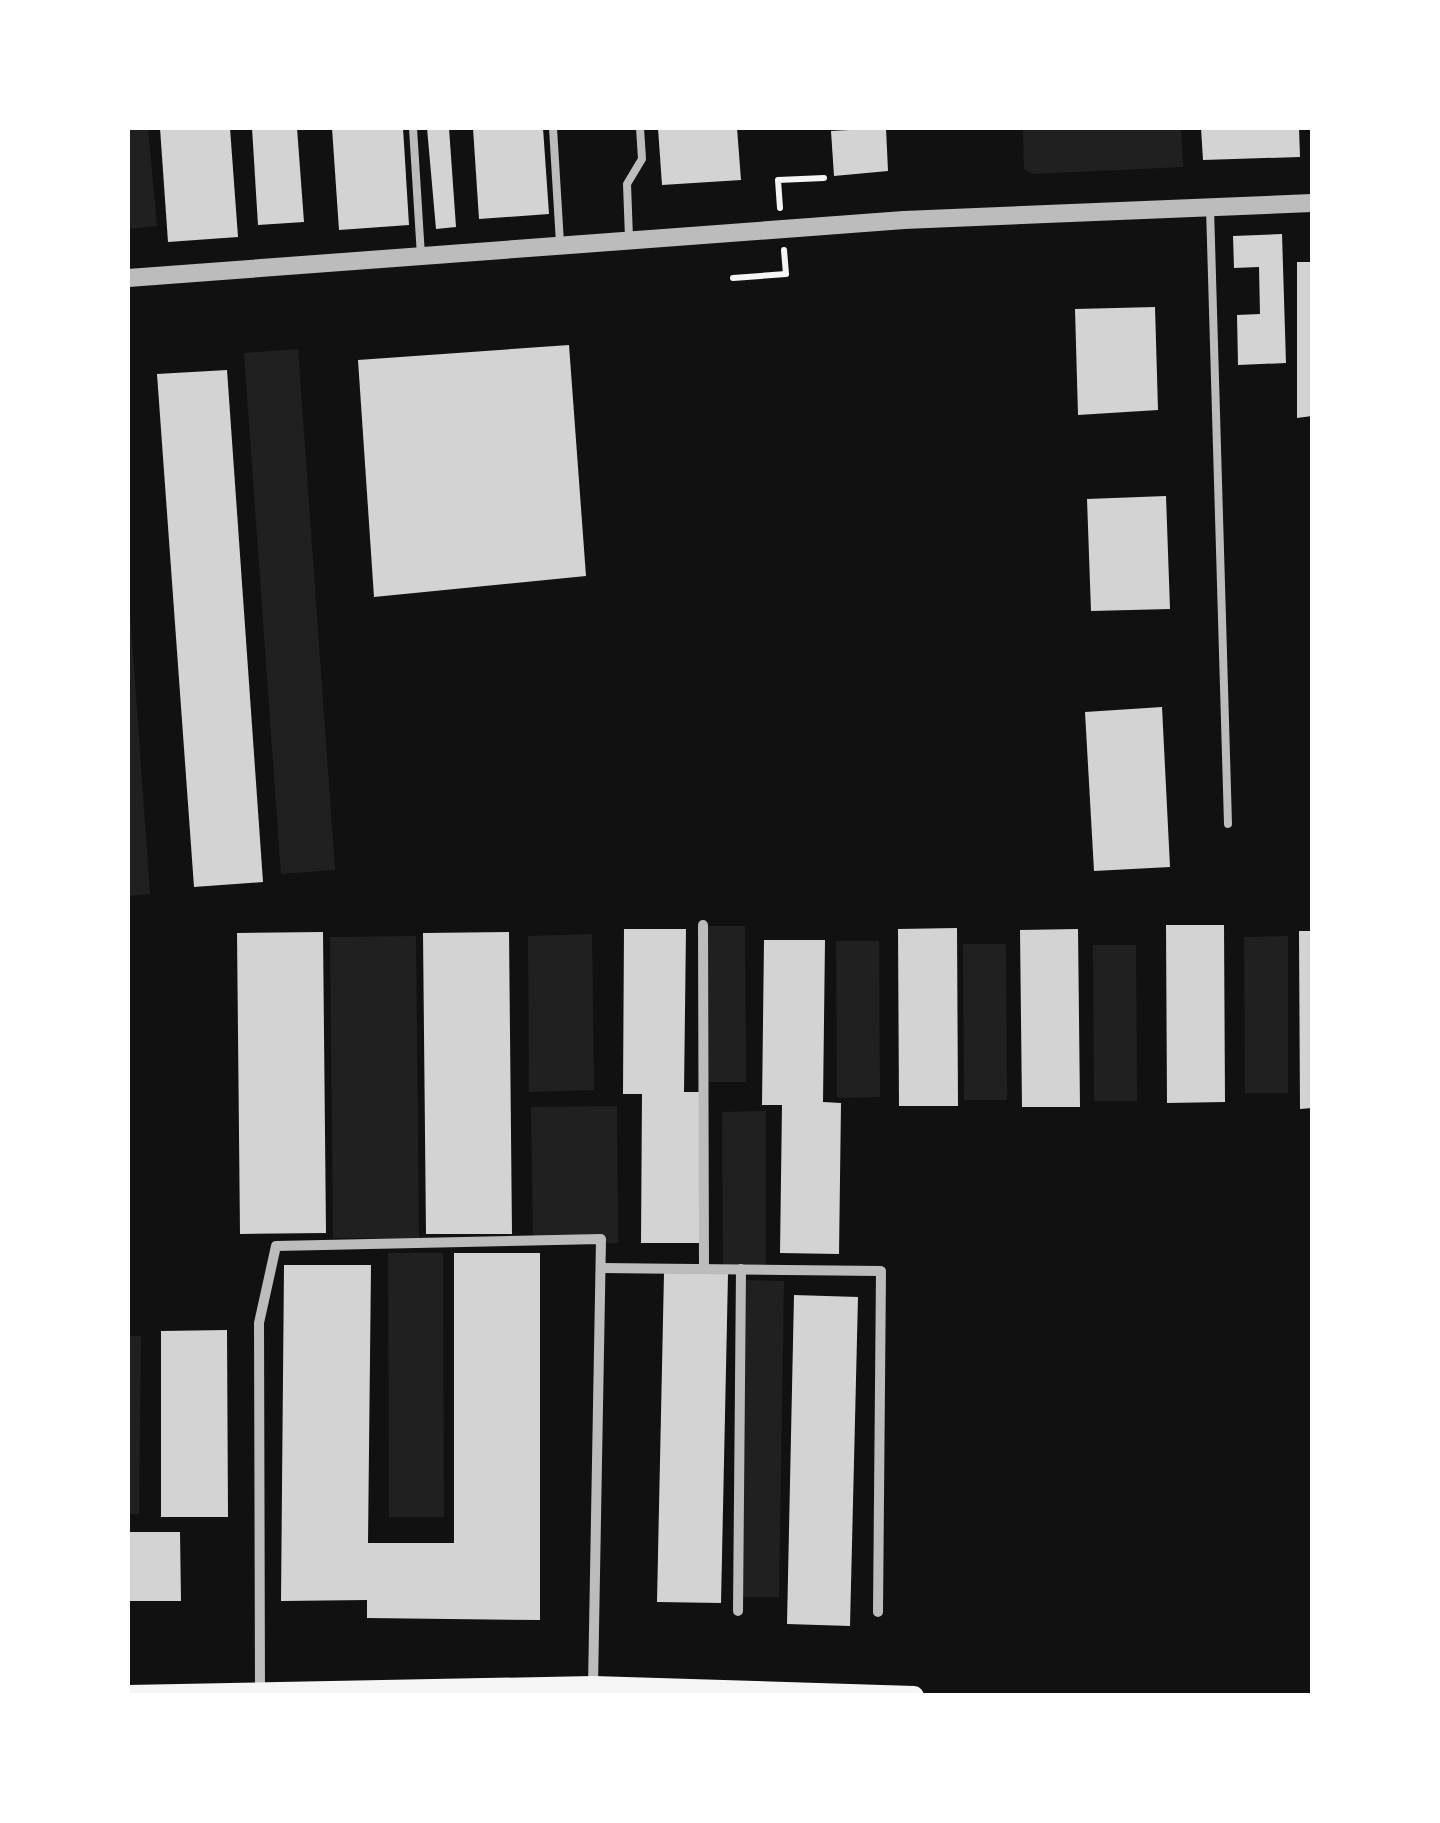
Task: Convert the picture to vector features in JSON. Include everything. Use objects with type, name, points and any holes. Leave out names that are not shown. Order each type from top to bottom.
[{"type":"main road","points":[[128,1695],[478,1692],[593,1686],[914,1696]]},
{"type":"street","points":[[128,278],[904,220],[1312,203]]},
{"type":"street","points":[[703,924],[704,1268]]},
{"type":"street","points":[[260,1696],[259,1323],[276,1246],[601,1239],[593,1686]]},
{"type":"street","points":[[601,1268],[881,1271],[878,1612]]},
{"type":"street","points":[[738,1611],[741,1270]]},
{"type":"lane","points":[[413,128],[421,256]]},
{"type":"lane","points":[[553,128],[560,246]]},
{"type":"lane","points":[[629,241],[626,184],[642,158],[640,128]]},
{"type":"lane","points":[[1210,208],[1228,824]]},
{"type":"path","points":[[778,180],[824,178]]},
{"type":"path","points":[[733,278],[786,274]]},
{"type":"shaded area","points":[[128,128],[148,128],[157,226],[128,229]]},
{"type":"shaded area","points":[[1023,128],[1181,128],[1183,167],[1032,174],[1024,169]]},
{"type":"shaded area","points":[[298,349],[335,870],[281,874],[244,353]]},
{"type":"shaded area","points":[[128,583],[150,894],[128,896]]},
{"type":"shaded area","points":[[702,926],[745,926],[746,1082],[703,1082]]},
{"type":"shaded area","points":[[592,934],[594,1090],[529,1092],[528,936]]},
{"type":"shaded area","points":[[416,936],[419,1238],[333,1238],[330,937]]},
{"type":"shaded area","points":[[1288,936],[1288,1093],[1245,1093],[1244,937]]},
{"type":"shaded area","points":[[836,941],[879,941],[880,1097],[837,1098]]},
{"type":"shaded area","points":[[963,944],[1006,944],[1007,1100],[964,1100]]},
{"type":"shaded area","points":[[1093,945],[1136,945],[1137,1101],[1094,1101]]},
{"type":"shaded area","points":[[617,1106],[618,1243],[533,1244],[531,1107]]},
{"type":"shaded area","points":[[766,1111],[766,1268],[723,1268],[722,1112]]},
{"type":"shaded area","points":[[388,1253],[443,1253],[444,1517],[389,1517]]},
{"type":"shaded area","points":[[740,1280],[784,1281],[779,1597],[735,1597]]},
{"type":"shaded area","points":[[128,1336],[141,1336],[139,1514],[128,1514]]},
{"type":"building","points":[[160,128],[230,128],[238,237],[168,242]]},
{"type":"building","points":[[252,128],[297,128],[304,222],[258,225]]},
{"type":"building","points":[[332,128],[403,128],[409,225],[339,230]]},
{"type":"building","points":[[427,128],[449,128],[456,227],[436,229]]},
{"type":"building","points":[[473,128],[543,128],[549,214],[479,219]]},
{"type":"building","points":[[658,128],[737,128],[741,180],[662,185]]},
{"type":"building","points":[[886,128],[888,171],[834,176],[831,131]]},
{"type":"building","points":[[1201,128],[1299,128],[1300,157],[1203,160]]},
{"type":"building","points":[[1282,234],[1286,363],[1238,365],[1237,315],[1260,314],[1259,267],[1234,268],[1233,236]]},
{"type":"building","points":[[1297,262],[1312,262],[1312,416],[1297,418]]},
{"type":"building","points":[[1155,307],[1158,410],[1078,415],[1075,309]]},
{"type":"building","points":[[569,345],[586,576],[374,597],[358,360]]},
{"type":"building","points":[[227,370],[263,882],[194,887],[157,374]]},
{"type":"building","points":[[1166,496],[1170,609],[1091,611],[1087,499]]},
{"type":"building","points":[[1162,707],[1170,867],[1094,871],[1085,712]]},
{"type":"building","points":[[1166,925],[1224,925],[1225,1102],[1167,1103]]},
{"type":"building","points":[[957,928],[958,1106],[899,1106],[898,929]]},
{"type":"building","points":[[624,929],[686,929],[684,1092],[701,1092],[700,1243],[641,1243],[642,1094],[623,1094]]},
{"type":"building","points":[[1078,929],[1080,1107],[1022,1107],[1020,930]]},
{"type":"building","points":[[1299,931],[1312,931],[1312,1108],[1300,1109]]},
{"type":"building","points":[[323,932],[326,1233],[240,1234],[237,933]]},
{"type":"building","points":[[509,932],[512,1234],[426,1234],[423,933]]},
{"type":"building","points":[[764,940],[825,940],[823,1102],[841,1103],[839,1254],[780,1253],[782,1105],[762,1105]]},
{"type":"building","points":[[454,1253],[540,1253],[540,1620],[367,1618],[367,1600],[281,1601],[284,1265],[371,1265],[368,1543],[454,1543]]},
{"type":"building","points":[[664,1273],[728,1274],[721,1603],[657,1602]]},
{"type":"building","points":[[794,1295],[858,1297],[850,1626],[787,1624]]},
{"type":"building","points":[[227,1330],[228,1517],[161,1517],[161,1331]]},
{"type":"building","points":[[128,1532],[180,1532],[181,1601],[128,1601]]}]
